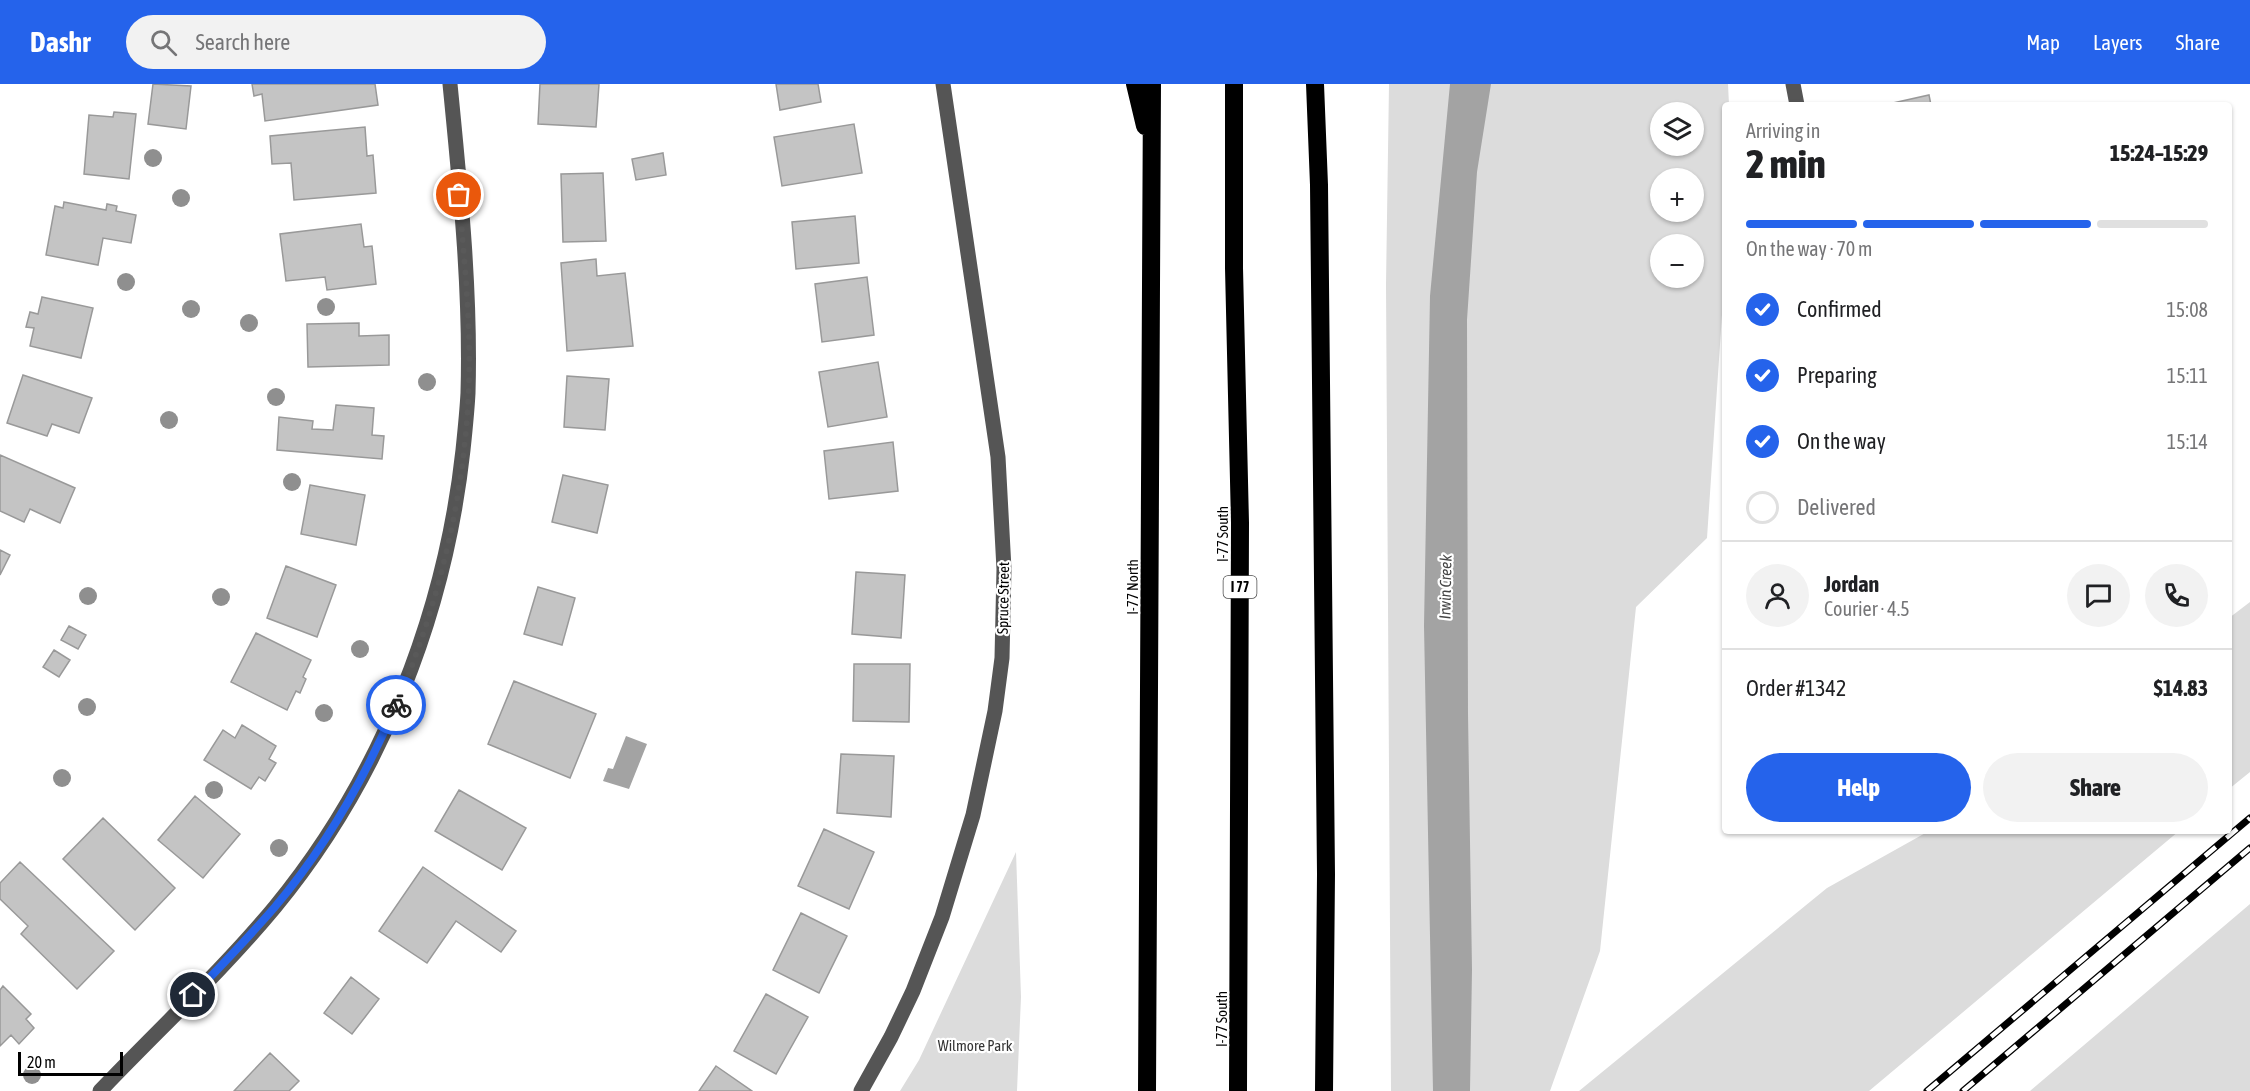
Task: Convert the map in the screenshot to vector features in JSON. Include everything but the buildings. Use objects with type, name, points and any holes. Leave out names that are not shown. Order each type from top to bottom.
[{"type":"highway","points":[[1135,84],[1152,153]]},
{"type":"highway","name":"I-77 North","points":[[1147,1091],[1152,84]]},
{"type":"highway","name":"I-77 South","points":[[1234,84],[1234,268],[1240,523],[1239,1091]]},
{"type":"highway","points":[[1315,84],[1320,208],[1326,874],[1323,1091]]},
{"type":"highway","points":[[1317,131],[1321,84]]},
{"type":"highway","points":[[1326,874],[1335,1091]]},
{"type":"street","points":[[99,1091],[274,908],[328,835],[366,769],[411,670],[440,578],[458,494],[468,396],[469,314],[450,84]]},
{"type":"street","name":"Spruce Street","points":[[861,1091],[909,1000],[942,917],[974,815],[995,711],[1002,658],[1004,569],[998,457],[943,84]]},
{"type":"street","points":[[1793,84],[1796,102]]},
{"type":"green space","points":[[1389,84],[1728,84],[1729,102],[1722,102],[1722,315],[1707,538],[1636,607],[1600,951],[1550,1091],[1391,1091],[1386,285]]},
{"type":"green space","points":[[2250,602],[2250,772],[2232,787],[2232,616]]},
{"type":"green space","points":[[1924,834],[2175,834],[1869,1091],[1579,1091],[1827,888]]},
{"type":"green space","name":"Wilmore Park","points":[[1016,852],[1021,997],[1017,1091],[900,1091],[919,1060]]},
{"type":"green space","points":[[2250,904],[2250,1091],[2030,1091]]},
{"type":"water","name":"Irwin Creek","points":[[1450,84],[1491,84],[1477,172],[1467,320],[1468,714],[1472,970],[1470,1091],[1433,1091],[1424,626],[1430,296]]},
{"type":"water","points":[[626,736],[647,744],[629,789],[603,781],[608,768],[613,769]]},
{"type":"railway","points":[[2232,833],[2250,818]]},
{"type":"railway","points":[[1927,1091],[2231,834]]},
{"type":"railway","points":[[1963,1091],[2250,848]]},
{"type":"way so far","points":[[396,705],[411,670],[440,578],[458,494],[468,396],[469,314],[459,195]]},
{"type":"route","points":[[193,995],[274,908],[328,835],[373,756],[396,705]]}]
